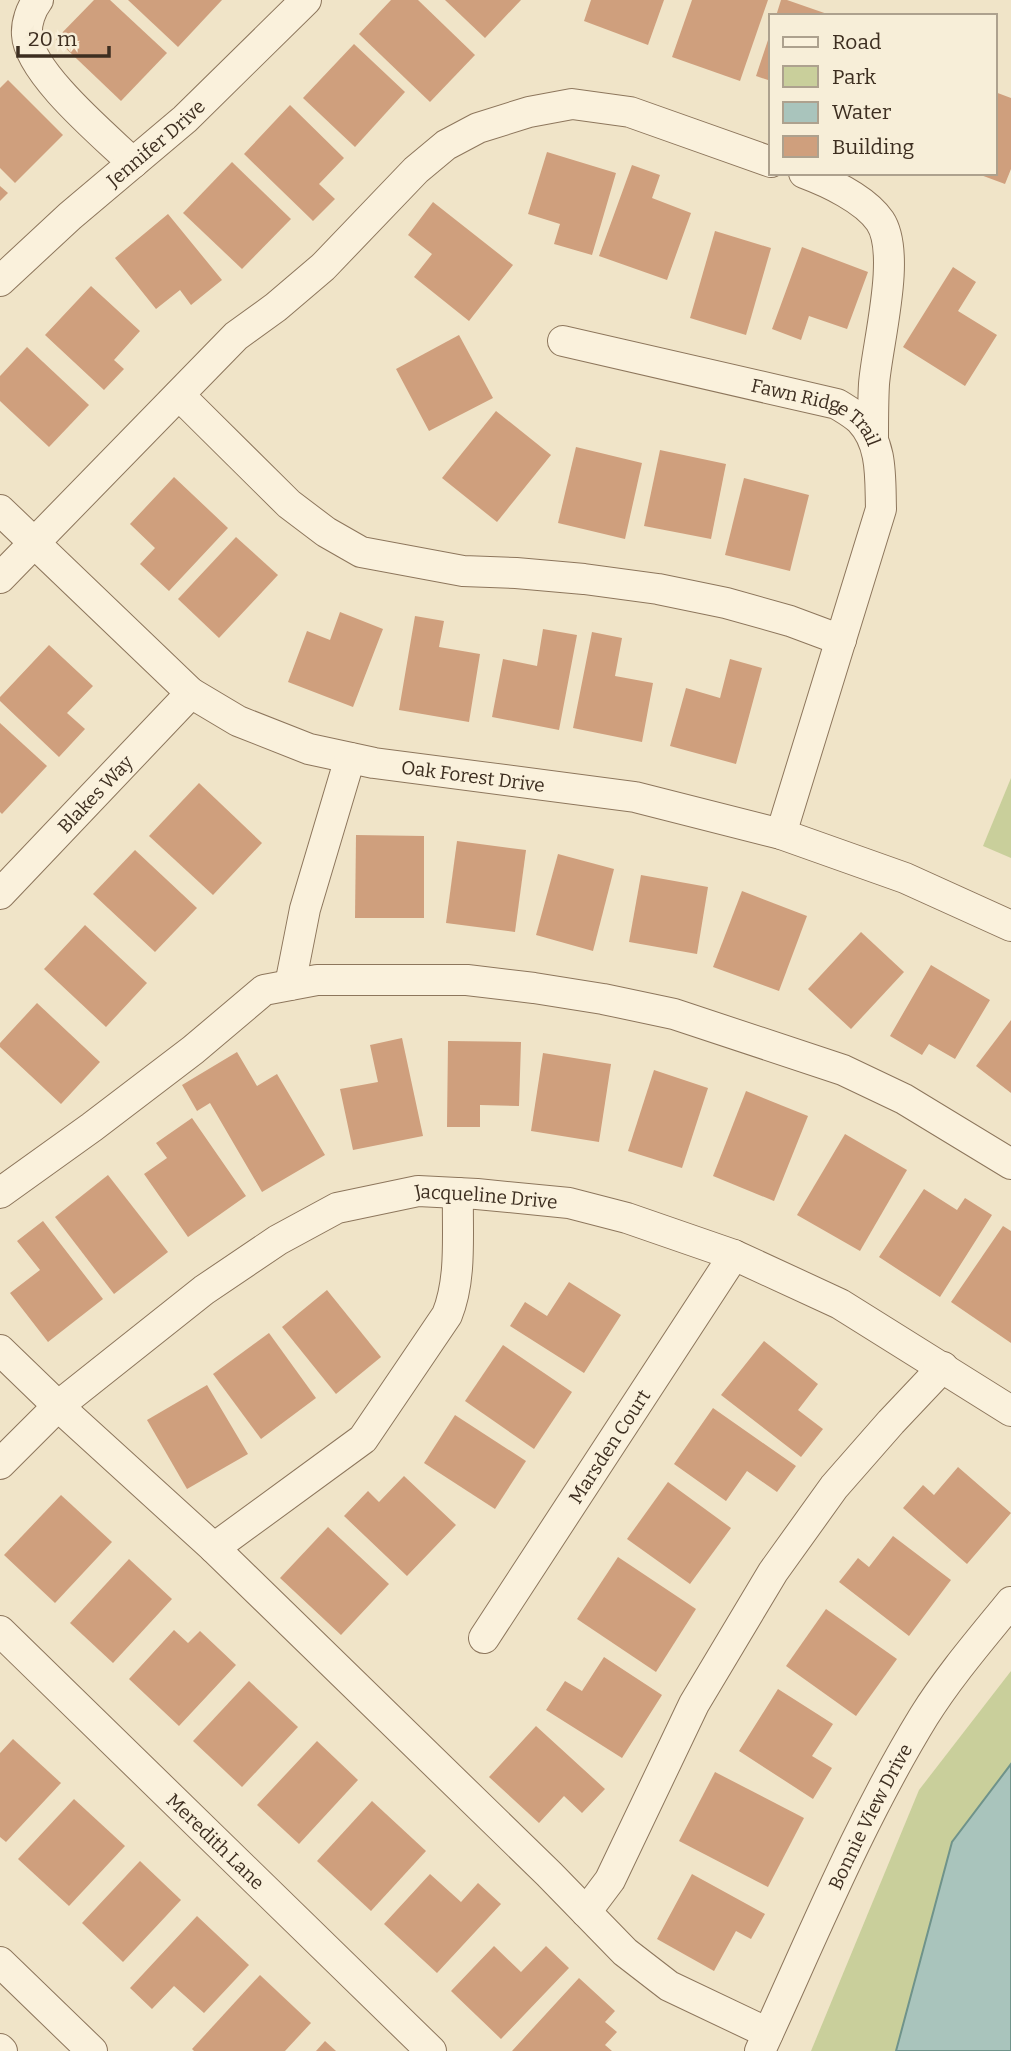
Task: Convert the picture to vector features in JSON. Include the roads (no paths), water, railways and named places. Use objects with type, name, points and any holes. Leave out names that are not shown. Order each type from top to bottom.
[{"type":"street","points":[[38,0],[31,10],[27,36],[35,60],[56,87],[133,163]]},
{"type":"street","name":"Jennifer Drive","points":[[0,282],[70,216],[193,111],[306,0]]},
{"type":"street","points":[[0,578],[236,337],[323,267],[416,170],[446,145],[478,128],[529,112],[572,104],[630,112],[769,161]]},
{"type":"street","points":[[807,175],[863,202],[881,222],[889,248],[874,384],[873,438]]},
{"type":"street","name":"Fawn Ridge Trail","points":[[563,341],[837,404],[859,419],[873,438],[880,463],[881,509],[781,834]]},
{"type":"street","points":[[179,395],[289,504],[326,532],[362,552],[463,571],[583,579],[658,589],[738,606],[841,640]]},
{"type":"street","name":"Oak Forest Drive","points":[[0,510],[191,693],[238,721],[309,749],[374,763],[635,797],[781,834],[905,878],[1011,926]]},
{"type":"street","name":"Blakes Way","points":[[0,894],[191,693]]},
{"type":"street","points":[[290,985],[305,909],[350,758]]},
{"type":"street","points":[[0,1193],[193,1050],[264,990],[317,980],[467,980],[603,999],[674,1014],[843,1070],[904,1099],[1011,1164]]},
{"type":"street","name":"Jacqueline Drive","points":[[0,1464],[58,1406],[204,1290],[278,1240],[337,1208],[418,1191],[569,1203],[626,1218],[734,1255],[839,1304],[1011,1411]]},
{"type":"street","points":[[214,1548],[363,1439],[385,1408],[447,1315],[453,1300],[458,1193]]},
{"type":"street","name":"Marsden Court","points":[[484,1639],[734,1255]]},
{"type":"street","points":[[0,1350],[214,1548],[625,1952],[668,1986],[764,2042]]},
{"type":"street","points":[[586,1912],[610,1880],[694,1704],[772,1572],[834,1487],[943,1367]]},
{"type":"street","name":"Bonnie View Drive","points":[[764,2042],[860,1834],[925,1715],[965,1658],[1011,1602]]},
{"type":"street","name":"Meredith Lane","points":[[0,1631],[431,2051]]},
{"type":"street","points":[[0,1962],[92,2051]]},
{"type":"water","points":[[1011,1764],[1011,2051],[896,2051],[952,1842]]}]
